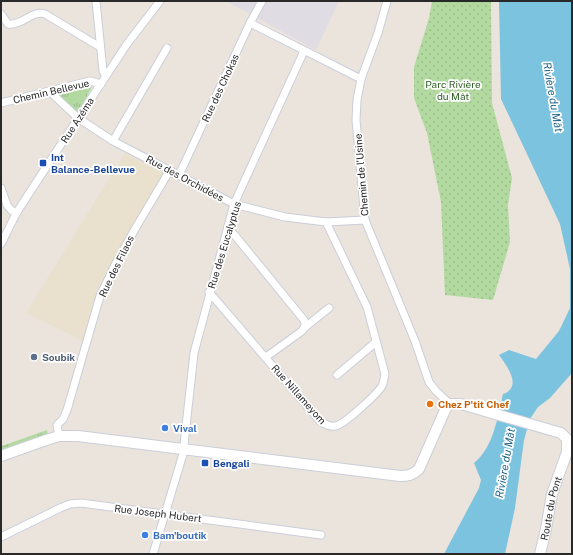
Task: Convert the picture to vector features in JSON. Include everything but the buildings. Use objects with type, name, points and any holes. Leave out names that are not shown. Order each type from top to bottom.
[{"type":"main road","points":[[1,456],[59,436],[78,436],[408,476],[414,474],[419,469],[446,408],[450,404],[470,406],[567,436]]},
{"type":"main road","name":"Route du Pont","points":[[540,554],[552,494],[567,452],[567,436]]},
{"type":"street","points":[[96,1],[103,71],[106,76]]},
{"type":"street","name":"Rue Azéma","points":[[1,244],[17,212],[78,118],[137,29],[160,1]]},
{"type":"street","name":"Rue des Chokas","points":[[179,175],[250,23],[262,1]]},
{"type":"street","name":"Chemin de l'Usine","points":[[387,1],[378,33],[361,79],[357,100],[356,120],[364,220],[409,327],[429,382],[450,404]]},
{"type":"street","points":[[1,14],[8,24],[14,25],[37,13],[45,14],[100,47]]},
{"type":"street","points":[[250,23],[361,79]]},
{"type":"street","points":[[113,141],[167,48]]},
{"type":"street","name":"Rue des Eucalyptus","points":[[153,554],[184,450],[194,353],[209,292],[234,204],[304,51]]},
{"type":"street","name":"Chemin Bellevue","points":[[1,103],[90,81],[101,84]]},
{"type":"street","name":"Rue des Orchidées","points":[[49,91],[78,118],[113,141],[234,204],[285,217],[326,222],[364,220]]},
{"type":"street","name":"Rue des Filaos","points":[[59,436],[57,425],[63,419],[67,410],[100,296],[114,265],[134,229],[170,170]]},
{"type":"street","points":[[1,188],[7,205],[12,211],[17,212]]},
{"type":"street","name":"Rue Nillameyom","points":[[209,292],[320,422],[327,426],[335,426],[343,422],[377,393],[383,384],[384,374],[367,307],[326,222]]},
{"type":"street","points":[[228,227],[304,320],[304,328]]},
{"type":"street","points":[[266,358],[302,331],[329,308]]},
{"type":"street","points":[[337,375],[376,342]]},
{"type":"street","name":"Rue Joseph Hubert","points":[[1,538],[70,504],[81,503],[321,535]]},
{"type":"shaded area","points":[[226,1],[339,1],[316,50]]},
{"type":"shaded area","points":[[125,153],[165,173],[97,290],[83,341],[26,313]]},
{"type":"green space","name":"Parc Rivière du Mât","points":[[432,1],[491,1],[492,103],[512,178],[508,205],[510,242],[493,300],[445,295],[441,202],[427,133],[414,98],[414,67],[429,18]]},
{"type":"green space","points":[[92,87],[78,112],[59,95]]},
{"type":"green space","points":[[47,430],[48,434],[1,450],[1,444],[2,446]]},
{"type":"water","name":"Rivière du Mât","points":[[499,1],[572,1],[572,373],[550,398],[538,407],[530,419],[524,440],[515,508],[505,554],[444,554],[479,488],[481,480],[474,463],[486,449],[490,441],[497,422],[503,394],[509,391],[512,386],[512,376],[499,355],[509,350],[536,359],[559,331],[570,308],[570,269],[560,224],[501,99]]},
{"type":"place","name":"Int Balance-Bellevue","points":[[43,163]]},
{"type":"place","name":"Soubik","points":[[34,357]]},
{"type":"place","name":"Chez P'tit Chef","points":[[430,404]]},
{"type":"place","name":"Vival","points":[[165,428]]},
{"type":"place","name":"Bengali","points":[[205,463]]},
{"type":"place","name":"Bam'boutik","points":[[145,535]]}]
